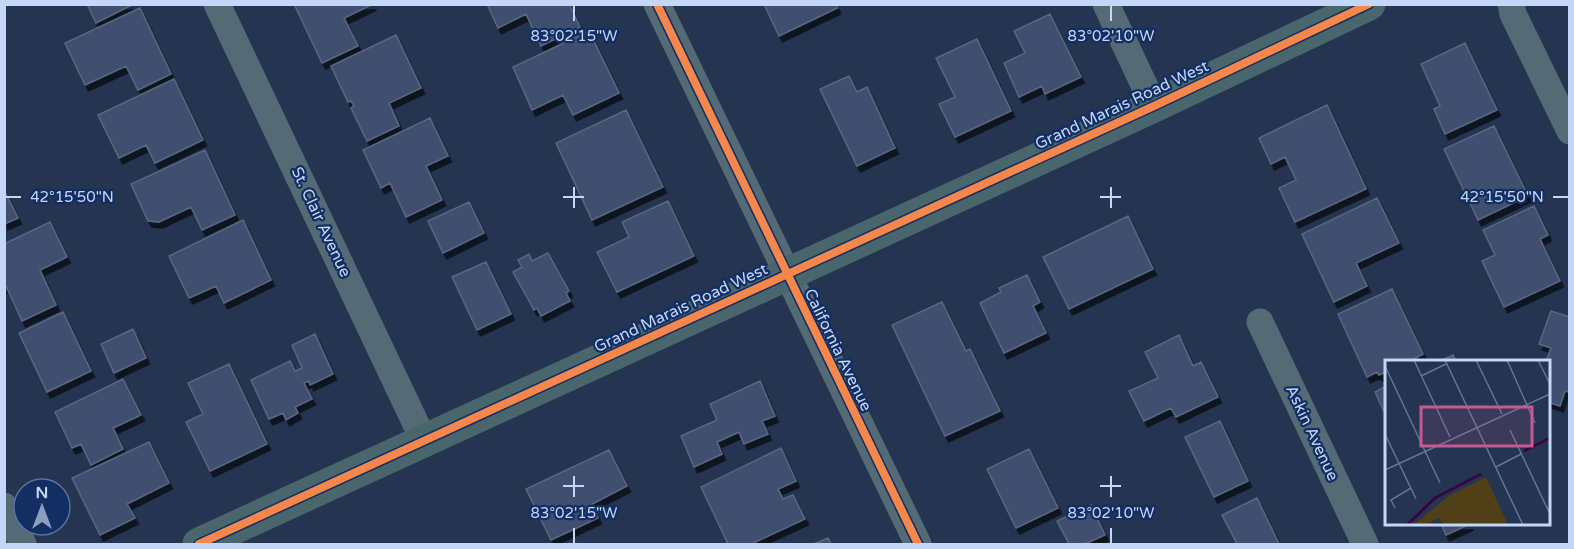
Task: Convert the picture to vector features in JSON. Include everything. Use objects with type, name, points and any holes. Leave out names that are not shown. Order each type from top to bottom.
[{"type":"street","name":"St. Clair Avenue","points":[[217,4],[424,441]]},
{"type":"street","name":"California Avenue","points":[[657,4],[918,544]]},
{"type":"street","points":[[1106,4],[1154,106]]},
{"type":"street","name":"Grand Marais Road West","points":[[199,544],[1154,106],[1369,4]]},
{"type":"street","points":[[1511,4],[1513,14],[1569,131]]},
{"type":"street","name":"Askin Avenue","points":[[1260,322],[1365,544]]},
{"type":"street","points":[[4,506],[22,544]]},
{"type":"building","points":[[87,4],[129,4],[130,6],[96,23]]},
{"type":"building","points":[[294,4],[373,4],[344,18],[358,46],[322,63]]},
{"type":"building","points":[[487,4],[569,4],[580,27],[541,46],[526,14],[498,28]]},
{"type":"building","points":[[764,4],[836,4],[837,8],[779,36]]},
{"type":"building","points":[[140,8],[171,74],[138,90],[126,66],[85,85],[65,43]]},
{"type":"building","points":[[1050,14],[1081,77],[1045,94],[1042,86],[1019,97],[1004,63],[1025,53],[1014,31]]},
{"type":"building","points":[[589,31],[619,93],[573,115],[563,95],[532,110],[513,67]]},
{"type":"building","points":[[396,35],[421,88],[389,103],[399,126],[367,141],[351,108],[354,106],[351,101],[348,102],[331,66]]},
{"type":"building","points":[[977,39],[1011,111],[955,137],[939,104],[955,97],[936,58]]},
{"type":"building","points":[[1465,43],[1497,110],[1445,134],[1434,109],[1440,106],[1421,64]]},
{"type":"building","points":[[849,76],[857,92],[867,87],[895,148],[857,166],[820,89]]},
{"type":"building","points":[[174,79],[203,140],[155,163],[146,145],[119,158],[98,115]]},
{"type":"building","points":[[1327,105],[1366,189],[1295,222],[1279,188],[1296,180],[1285,157],[1271,164],[1259,138]]},
{"type":"building","points":[[626,110],[663,187],[592,220],[556,143]]},
{"type":"building","points":[[430,118],[448,156],[426,166],[442,200],[406,217],[390,183],[381,188],[363,150]]},
{"type":"building","points":[[1494,126],[1528,196],[1478,220],[1444,149]]},
{"type":"building","points":[[205,150],[235,215],[202,230],[191,207],[159,222],[148,221],[131,184]]},
{"type":"building","points":[[4,190],[18,218],[4,224]]},
{"type":"building","points":[[1377,198],[1399,243],[1356,263],[1367,286],[1334,302],[1302,234]]},
{"type":"building","points":[[668,201],[694,256],[617,292],[597,252],[629,237],[622,222]]},
{"type":"building","points":[[469,202],[484,233],[443,253],[428,221]]},
{"type":"building","points":[[1534,206],[1548,235],[1540,239],[1560,281],[1504,307],[1482,261],[1495,255],[1483,230]]},
{"type":"building","points":[[1128,216],[1153,269],[1069,309],[1043,257]]},
{"type":"building","points":[[243,220],[271,280],[224,303],[216,286],[189,298],[169,256]]},
{"type":"building","points":[[50,222],[67,257],[40,270],[56,305],[22,321],[6,286],[4,287],[4,244]]},
{"type":"building","points":[[548,253],[569,291],[566,293],[570,301],[541,316],[537,308],[534,310],[513,272],[522,267],[518,260],[529,254],[532,261]]},
{"type":"building","points":[[486,262],[511,314],[477,330],[452,277]]},
{"type":"building","points":[[1027,275],[1040,302],[1033,306],[1046,333],[1004,353],[980,303],[1001,292],[999,288]]},
{"type":"building","points":[[1392,289],[1423,354],[1412,360],[1385,360],[1385,372],[1379,375],[1377,372],[1367,377],[1338,314]]},
{"type":"building","points":[[942,302],[966,351],[970,349],[1000,411],[945,436],[892,325]]},
{"type":"building","points":[[1551,311],[1570,317],[1570,392],[1565,391],[1560,406],[1550,403],[1550,360],[1547,360],[1551,348],[1539,344]]},
{"type":"building","points":[[63,312],[91,371],[47,392],[19,333]]},
{"type":"building","points":[[133,329],[146,358],[114,373],[101,344]]},
{"type":"building","points":[[315,334],[333,374],[310,385],[309,381],[304,383],[312,399],[295,407],[298,413],[286,420],[283,413],[269,419],[251,380],[290,361],[295,371],[302,368],[292,345]]},
{"type":"building","points":[[1179,335],[1193,366],[1201,362],[1218,397],[1176,417],[1171,408],[1144,421],[1129,391],[1158,378],[1145,352]]},
{"type":"building","points":[[1453,355],[1455,360],[1442,360]]},
{"type":"building","points":[[229,364],[267,444],[210,471],[186,422],[203,414],[188,383]]},
{"type":"building","points":[[123,379],[141,415],[113,428],[123,449],[91,465],[81,444],[72,448],[55,412]]},
{"type":"building","points":[[760,381],[775,416],[762,421],[768,434],[744,444],[739,432],[717,442],[722,454],[694,467],[681,436],[717,420],[710,404]]},
{"type":"building","points":[[1385,387],[1385,414],[1375,392]]},
{"type":"building","points":[[1220,421],[1248,481],[1214,497],[1185,437]]},
{"type":"building","points":[[149,442],[169,483],[127,504],[135,518],[100,535],[72,478]]},
{"type":"building","points":[[781,448],[796,481],[778,489],[783,499],[793,495],[805,519],[751,544],[728,544],[701,487]]},
{"type":"building","points":[[1029,449],[1058,508],[1016,528],[987,469]]},
{"type":"building","points":[[609,450],[627,486],[592,504],[598,518],[551,540],[526,489]]},
{"type":"building","points":[[1257,498],[1279,544],[1237,544],[1222,515]]},
{"type":"building","points":[[1091,505],[1105,535],[1085,544],[1069,544],[1057,521]]},
{"type":"building","points":[[1441,525],[1468,525],[1446,535]]},
{"type":"building","points":[[828,538],[831,544],[814,544]]},
{"type":"cycle path","points":[[657,4],[918,544]]},
{"type":"cycle path","points":[[199,544],[1154,106],[1369,4]]}]
